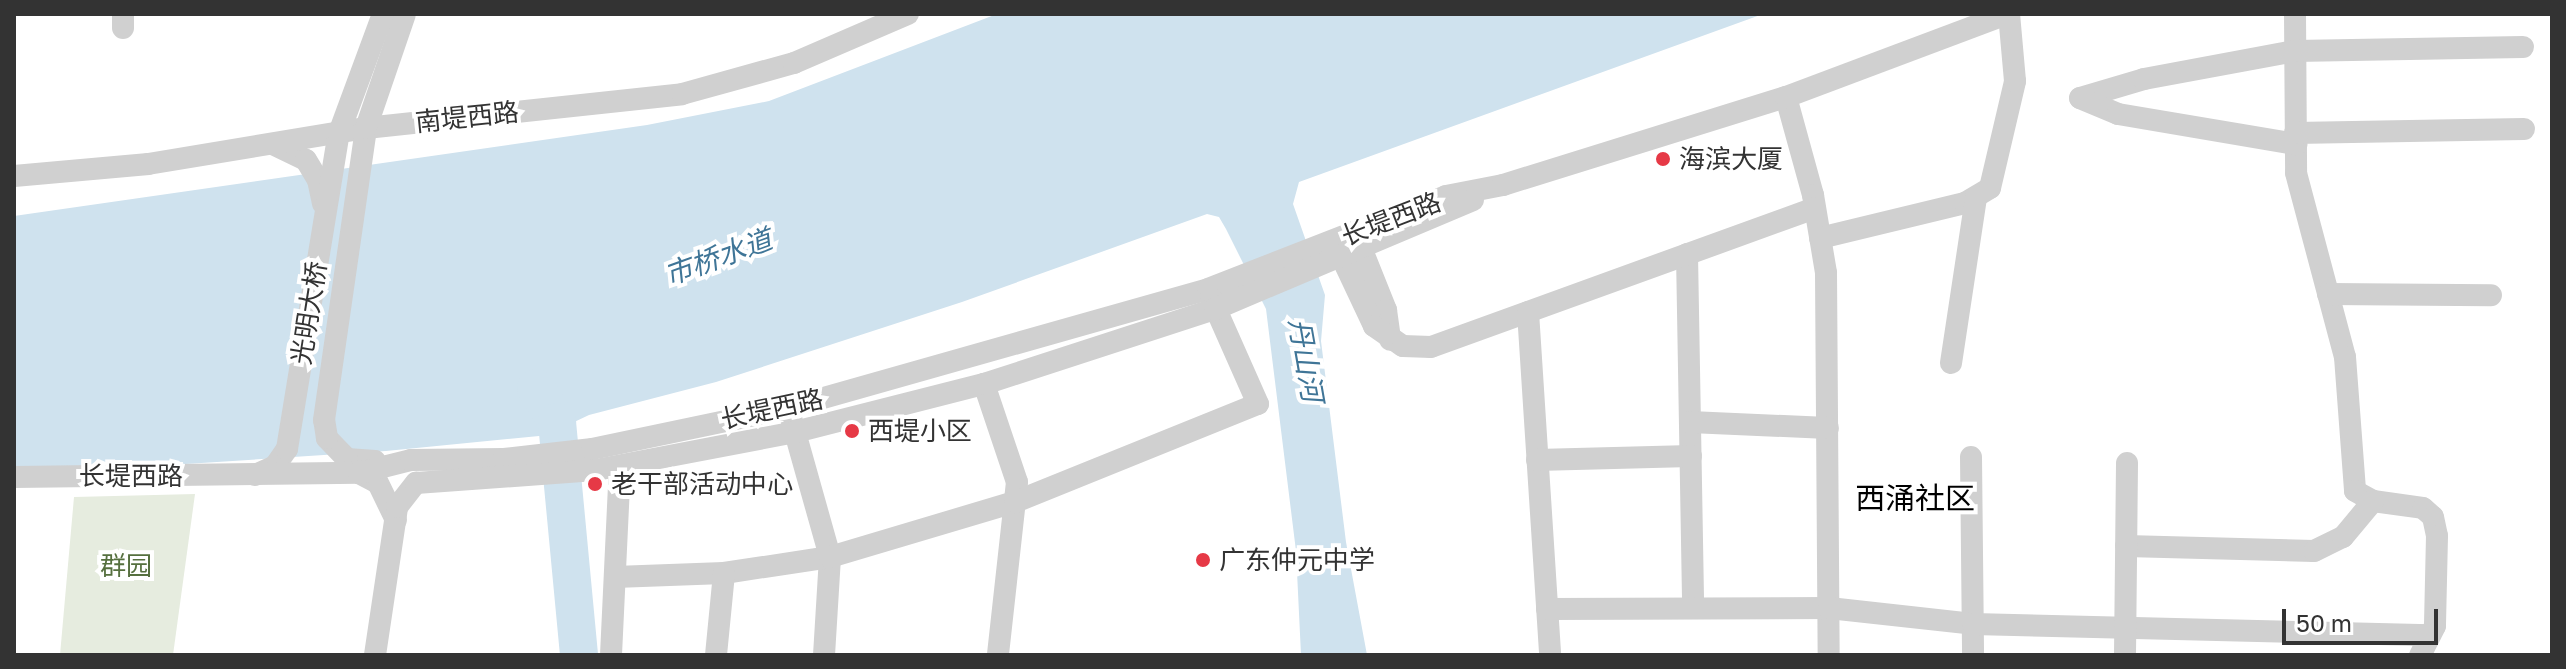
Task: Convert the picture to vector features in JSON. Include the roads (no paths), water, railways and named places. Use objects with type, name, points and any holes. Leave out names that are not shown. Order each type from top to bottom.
[{"type":"street","name":"光明大桥","points":[[254,476],[275,466],[287,449],[337,144],[383,14]]},
{"type":"street","name":"光明大桥","points":[[396,520],[378,483],[353,466],[327,438],[324,420],[361,153],[366,128],[405,14]]},
{"type":"street","name":"南堤西路","points":[[14,176],[148,164],[273,144],[337,144],[366,128],[713,88],[794,63],[908,14]]},
{"type":"street","name":"长堤西路","points":[[594,460],[620,466],[795,432],[984,384],[1243,287],[1341,254],[1503,185],[1786,97],[2008,14]]},
{"type":"street","points":[[1820,238],[1976,197],[1990,188],[2015,81],[2008,14]]},
{"type":"street","points":[[1547,609],[1829,608],[1973,624],[2425,645],[2437,536],[2433,517],[2423,508],[2373,501],[2355,491],[2345,357],[2296,173],[2295,14]]},
{"type":"street","points":[[2523,47],[2295,51],[2144,79],[2080,98],[2118,114],[2296,139],[2524,129]]},
{"type":"street","points":[[1786,97],[1815,208],[1826,273],[1829,655]]},
{"type":"street","points":[[273,144],[306,160],[318,180],[325,216]]},
{"type":"street","name":"长堤西路","points":[[1341,254],[1446,196],[1503,185]]},
{"type":"street","points":[[1951,363],[1976,197]]},
{"type":"street","points":[[1341,254],[1386,310],[1390,340],[1431,347],[1815,208]]},
{"type":"street","points":[[1687,254],[1693,607]]},
{"type":"street","points":[[2328,294],[2491,295]]},
{"type":"street","name":"长堤西路","points":[[375,655],[401,498],[416,483],[504,469],[594,460],[1212,299]]},
{"type":"street","points":[[615,577],[724,573],[830,557],[1015,502],[1258,404],[1212,299]]},
{"type":"street","points":[[1528,312],[1550,655]]},
{"type":"street","points":[[984,384],[1017,482],[998,655]]},
{"type":"street","points":[[788,408],[830,557],[824,655]]},
{"type":"street","points":[[1690,422],[1828,428]]},
{"type":"street","points":[[1537,460],[1691,456]]},
{"type":"street","points":[[1971,457],[1973,655]]},
{"type":"street","name":"长堤西路","points":[[14,477],[254,476],[411,460],[504,469]]},
{"type":"street","points":[[2125,655],[2127,463]]},
{"type":"street","points":[[611,655],[620,466]]},
{"type":"street","points":[[2126,546],[2314,551],[2343,537],[2373,501]]},
{"type":"street","points":[[716,655],[724,573]]},
{"type":"water","points":[[997,14],[1763,14],[1299,182],[1293,204],[1325,295],[1321,341],[1346,542],[1367,655],[1301,655],[1296,551],[1266,309],[1219,217],[1207,214],[962,302],[716,382],[589,415],[570,424],[570,433],[386,451],[14,475],[14,216],[647,125],[769,101]]},
{"type":"waterway","points":[[536,388],[557,422],[579,655]]},
{"type":"place","name":"海滨大厦","points":[[1663,159]]},
{"type":"place","name":"西堤小区","points":[[852,431]]},
{"type":"place","name":"老干部活动中心","points":[[595,484]]},
{"type":"place","name":"广东仲元中学","points":[[1203,560]]},
{"type":"district","name":"西涌社区","points":[[1915,498]]},
{"type":"water label","name":"市桥水道","points":[[718,257]]},
{"type":"water label","name":"丹山河","points":[[1306,360]]},
{"type":"park label","name":"群园","points":[[126,566]]}]
